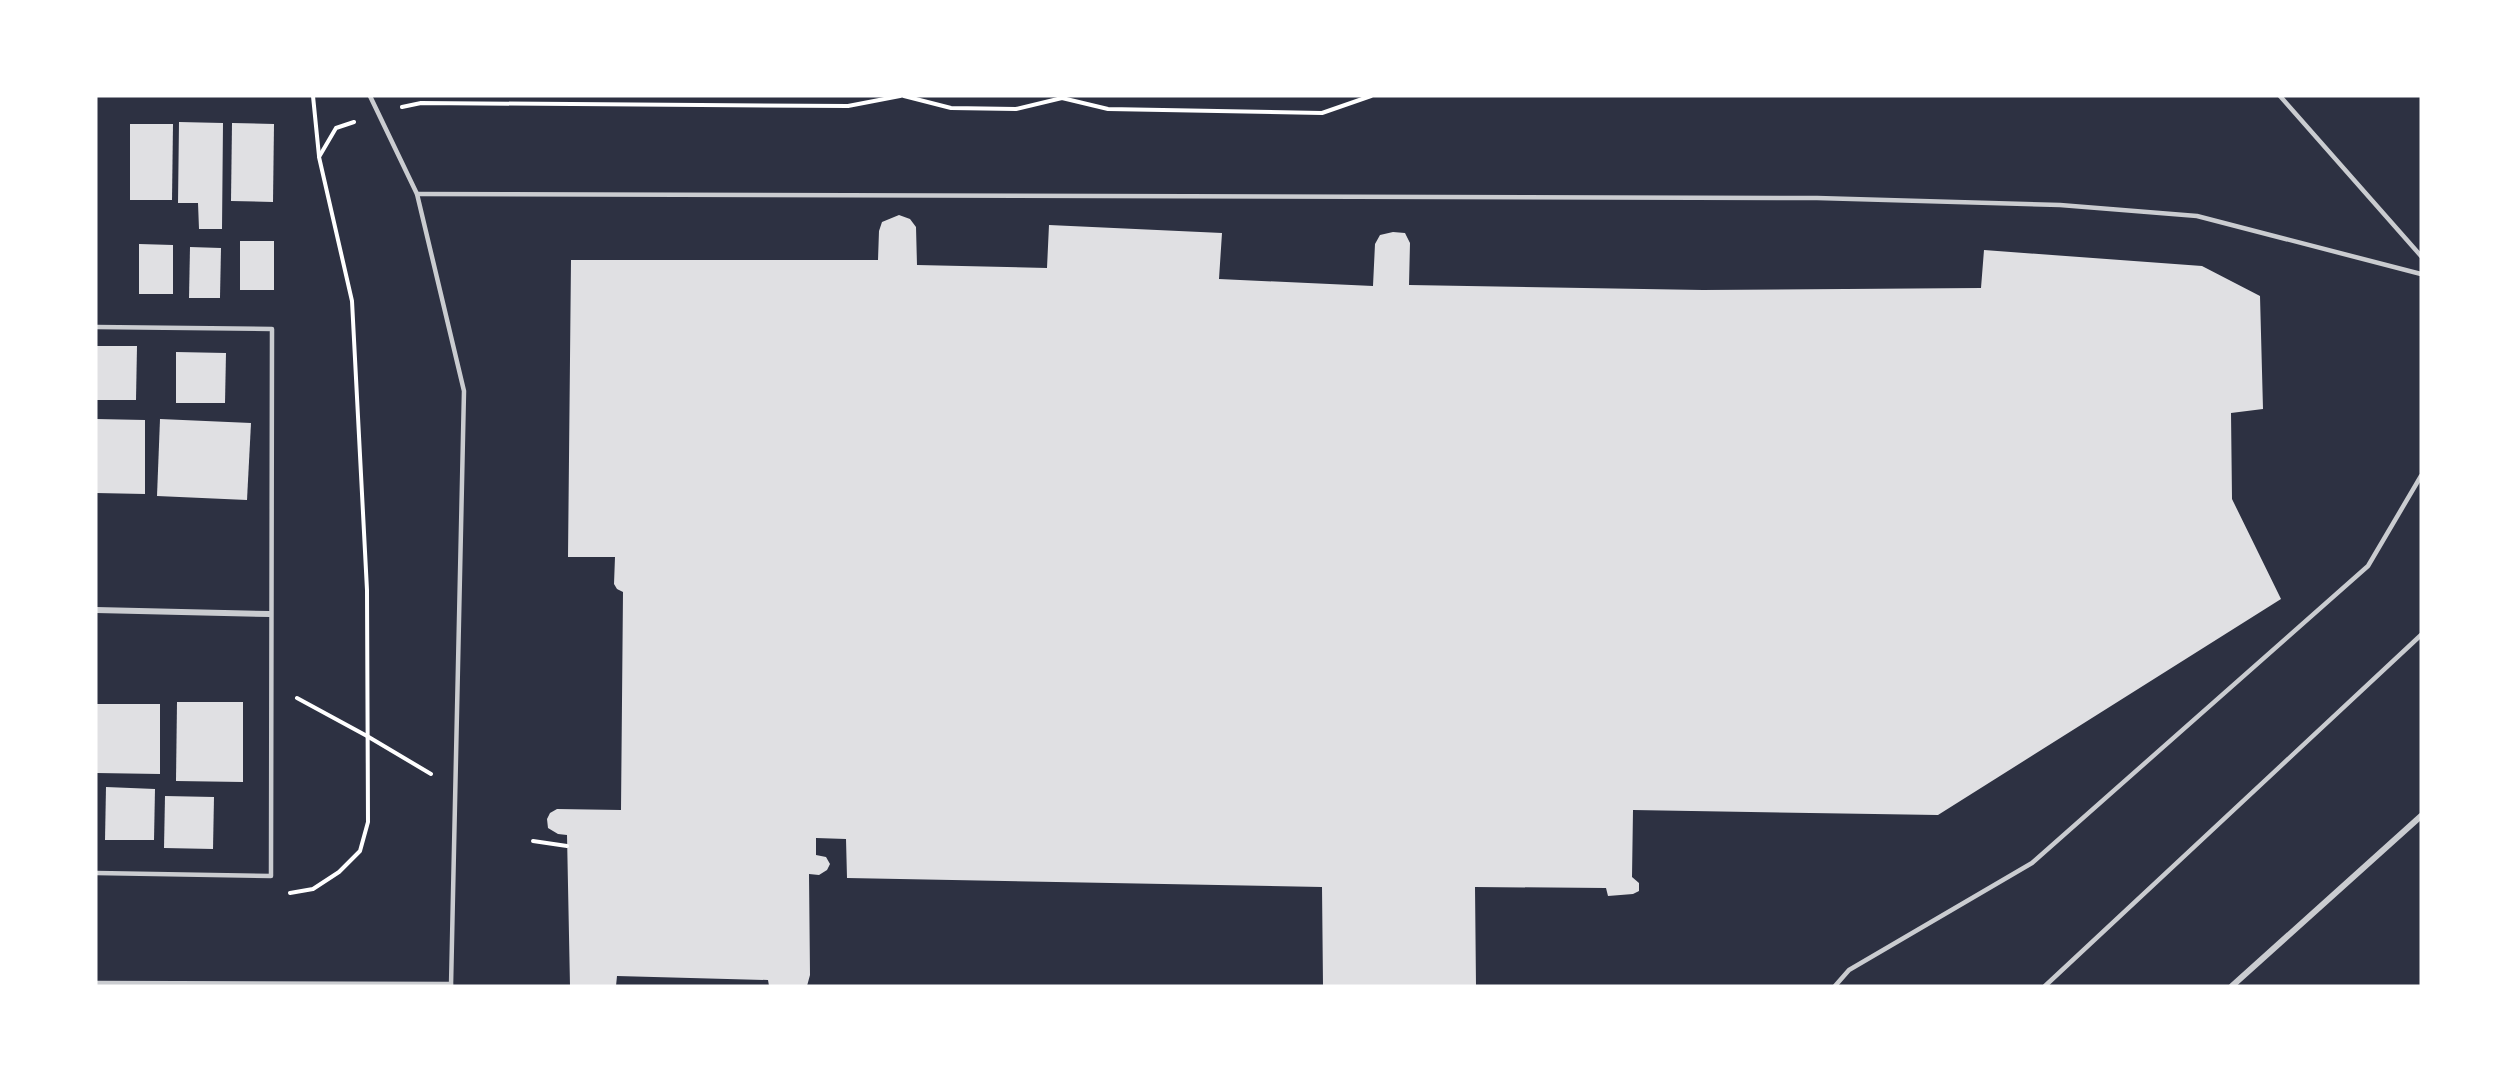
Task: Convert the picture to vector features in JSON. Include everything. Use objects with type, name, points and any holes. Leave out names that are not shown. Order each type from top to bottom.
[{"type":"street","points":[[96,610],[270,614]]},
{"type":"street","points":[[2232,986],[2421,816]]},
{"type":"lane","points":[[96,983],[451,985],[464,391],[417,194],[370,96]]},
{"type":"lane","points":[[2280,96],[2421,256]]},
{"type":"lane","points":[[417,194],[1805,198],[2060,205],[2197,216],[2421,274]]},
{"type":"lane","points":[[96,327],[272,329],[271,876],[96,873]]},
{"type":"lane","points":[[1835,986],[1849,970],[2032,863],[2368,566],[2421,476]]},
{"type":"lane","points":[[2045,986],[2421,635]]},
{"type":"path","points":[[279,895],[313,889],[339,872],[360,850],[368,822],[367,590],[352,301],[319,157],[313,96]]},
{"type":"path","points":[[319,157],[336,128],[379,113],[421,103],[848,106],[902,96],[951,108],[1016,109],[1062,98],[1108,109],[1322,112],[1371,96]]},
{"type":"path","points":[[271,684],[367,736],[455,789]]},
{"type":"path","points":[[533,842],[567,846]]},
{"type":"building","points":[[179,122],[223,123],[222,229],[199,229],[198,203],[178,203]]},
{"type":"building","points":[[232,123],[274,124],[273,202],[231,201]]},
{"type":"building","points":[[130,124],[173,124],[172,200],[130,200]]},
{"type":"building","points":[[899,215],[910,219],[916,227],[917,265],[1047,268],[1049,225],[1222,233],[1219,279],[1373,286],[1375,244],[1380,235],[1393,232],[1405,233],[1410,243],[1409,285],[1703,290],[1981,288],[1984,250],[2202,266],[2260,296],[2263,409],[2231,413],[2232,499],[2281,599],[1938,815],[1633,810],[1632,877],[1639,883],[1639,891],[1633,894],[1608,896],[1606,888],[1475,887],[1476,986],[1323,986],[1322,887],[847,878],[846,839],[816,838],[816,855],[826,857],[830,864],[827,870],[819,875],[809,874],[810,975],[807,986],[769,986],[768,980],[617,976],[616,986],[570,986],[567,835],[558,834],[548,828],[547,819],[550,813],[557,809],[621,810],[623,592],[614,584],[615,557],[568,557],[571,260],[878,260],[879,231],[882,222]]},
{"type":"building","points":[[240,241],[274,241],[274,290],[240,290]]},
{"type":"building","points":[[139,244],[173,245],[173,294],[139,294]]},
{"type":"building","points":[[190,247],[221,248],[220,298],[189,298]]},
{"type":"building","points":[[96,346],[137,346],[136,400],[96,400]]},
{"type":"building","points":[[176,352],[226,353],[225,403],[176,403]]},
{"type":"building","points":[[96,419],[145,420],[145,494],[96,493]]},
{"type":"building","points":[[160,419],[251,423],[247,500],[157,496]]},
{"type":"building","points":[[177,702],[243,702],[243,782],[176,781]]},
{"type":"building","points":[[96,704],[160,704],[160,774],[96,773]]},
{"type":"building","points":[[106,787],[155,789],[154,840],[105,840]]},
{"type":"building","points":[[165,796],[214,797],[213,849],[164,848]]}]
